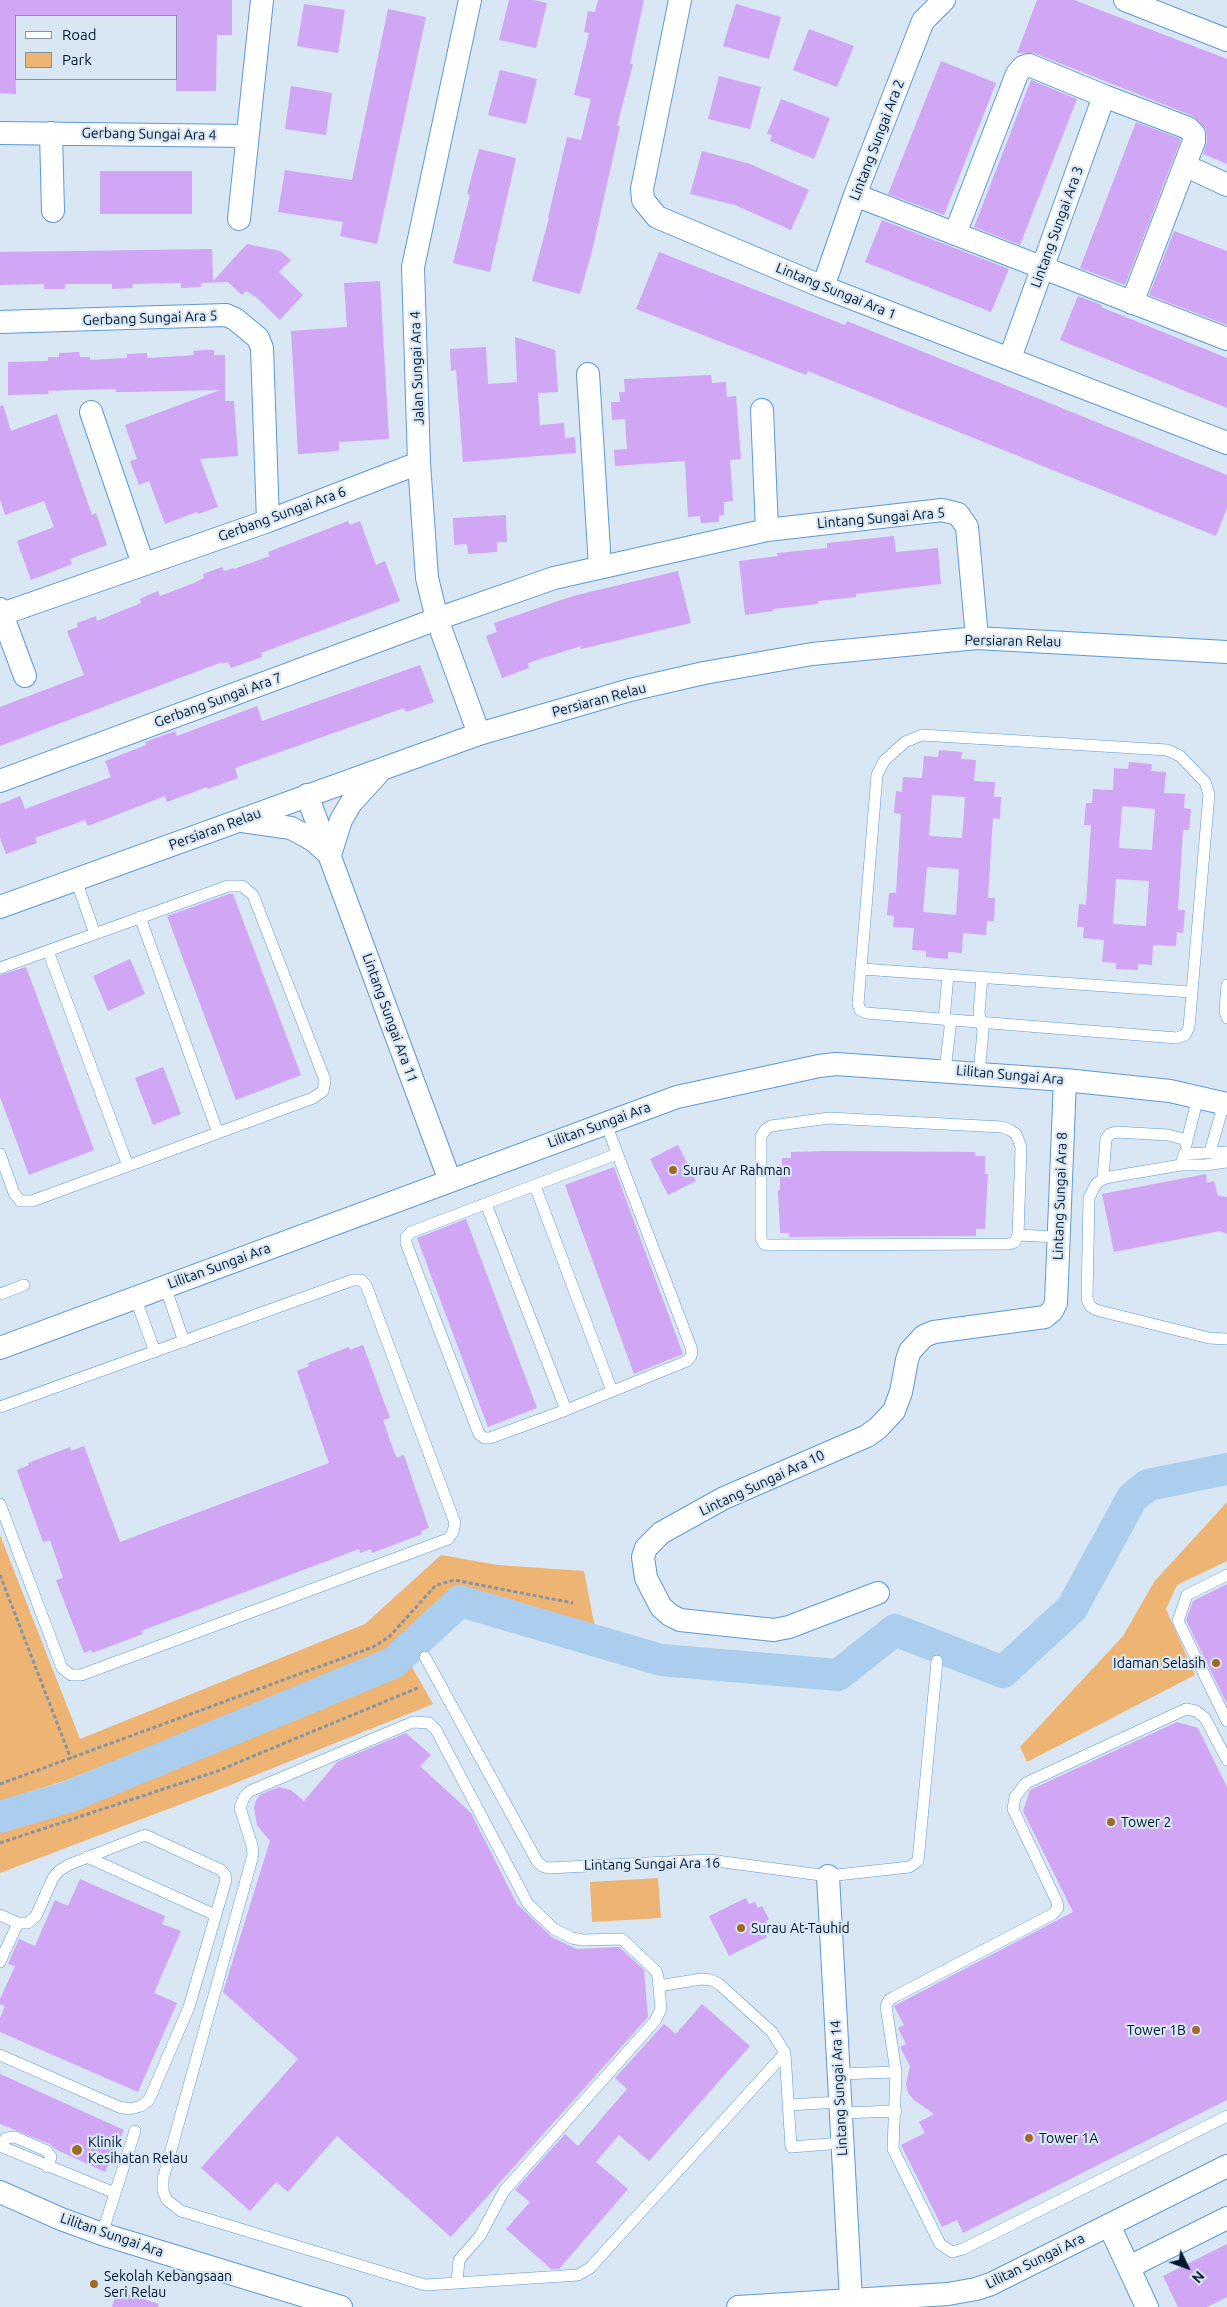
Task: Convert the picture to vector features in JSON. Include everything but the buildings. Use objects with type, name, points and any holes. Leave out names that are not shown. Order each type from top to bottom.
[{"type":"street","points":[[239,219],[246,136],[262,0]]},
{"type":"street","name":"Jalan Sungai Ara 4","points":[[470,0],[414,268],[419,463],[427,578],[437,619],[479,734]]},
{"type":"street","name":"Lintang Sungai Ara 1","points":[[680,0],[642,189],[643,200],[657,217],[823,287],[1227,443]]},
{"type":"street","name":"Lintang Sungai Ara 2","points":[[823,287],[855,195],[923,22],[944,0]]},
{"type":"street","points":[[1125,0],[1227,40]]},
{"type":"street","points":[[955,234],[1017,74],[1023,67],[1029,65],[1188,128],[1194,134],[1194,141],[1132,302]]},
{"type":"street","name":"Lintang Sungai Ara 3","points":[[1010,358],[1104,96]]},
{"type":"street","name":"Gerbang Sungai Ara 4","points":[[0,133],[246,136]]},
{"type":"street","points":[[51,133],[53,211]]},
{"type":"street","points":[[1196,171],[1227,185]]},
{"type":"street","points":[[855,195],[1227,339]]},
{"type":"street","name":"Gerbang Sungai Ara 5","points":[[0,322],[226,315],[235,319],[258,338],[262,348],[268,521]]},
{"type":"street","points":[[588,374],[600,567]]},
{"type":"street","points":[[762,410],[767,530]]},
{"type":"street","points":[[91,412],[143,564]]},
{"type":"street","name":"Gerbang Sungai Ara 6","points":[[1,611],[268,521],[419,463]]},
{"type":"street","name":"Lintang Sungai Ara 5","points":[[437,619],[554,578],[767,530],[942,510],[958,514],[967,527],[977,638]]},
{"type":"street","points":[[1,611],[24,676]]},
{"type":"street","name":"Gerbang Sungai Ara 7","points":[[0,780],[437,619]]},
{"type":"street","name":"Persiaran Relau","points":[[0,907],[479,734],[630,690],[704,673],[812,654],[977,638],[1227,652]]},
{"type":"street","points":[[330,855],[341,820],[350,804],[386,766]]},
{"type":"street","name":"Lintang Sungai Ara 11","points":[[308,795],[450,1181]]},
{"type":"street","name":"Lintang Sungai Ara 11","points":[[236,821],[290,828],[313,840],[330,855]]},
{"type":"street","name":"Lilitan Sungai Ara","points":[[0,1348],[677,1097],[819,1066],[836,1064],[945,1070],[1065,1080],[1170,1091],[1226,1103]]},
{"type":"street","name":"Lintang Sungai Ara 8","points":[[1052,1311],[1056,1303],[1065,1080]]},
{"type":"street","name":"Lintang Sungai Ara 10","points":[[878,1593],[789,1627],[774,1630],[680,1620],[661,1607],[646,1578],[643,1557],[646,1548],[661,1533],[724,1498],[867,1436],[878,1428],[894,1411],[899,1402],[910,1351],[924,1336],[934,1332],[1045,1317],[1052,1311]]},
{"type":"street","name":"Lintang Sungai Ara 14","points":[[828,1876],[842,2143],[842,2303]]},
{"type":"street","name":"Lilitan Sungai Ara","points":[[738,2307],[842,2303],[948,2294],[976,2289],[1227,2166]]},
{"type":"street","name":"Lilitan Sungai Ara","points":[[2,2197],[102,2234],[341,2307]]},
{"type":"street","points":[[1128,2267],[1227,2218]]},
{"type":"street","points":[[1109,2225],[1147,2307]]},
{"type":"lane","points":[[922,735],[1167,750],[1180,756],[1205,782],[1209,794],[1191,992],[1189,1027],[1185,1035],[1177,1038],[863,1012],[858,1004],[877,775],[884,761],[905,742],[922,735]]},
{"type":"lane","points":[[76,880],[95,934]]},
{"type":"lane","points":[[0,968],[228,886],[242,886],[253,895],[325,1080],[323,1091],[313,1098],[32,1201],[20,1201],[14,1193],[0,1154]]},
{"type":"lane","points":[[140,918],[218,1133]]},
{"type":"lane","points":[[48,950],[128,1166]]},
{"type":"lane","points":[[862,969],[1191,992]]},
{"type":"lane","points":[[945,1070],[948,975]]},
{"type":"lane","points":[[979,1073],[983,1031],[979,1013],[982,977]]},
{"type":"lane","points":[[1227,985],[1225,1011],[1227,1018]]},
{"type":"lane","points":[[1182,1160],[1198,1098]]},
{"type":"lane","points":[[1210,1152],[1226,1103]]},
{"type":"lane","points":[[829,1118],[1002,1127],[1016,1134],[1021,1147],[1018,1235],[1015,1242],[1009,1244],[765,1245],[762,1238],[761,1136],[771,1126],[829,1118]]},
{"type":"lane","points":[[606,1124],[618,1154],[692,1350],[691,1356],[687,1361],[566,1410],[490,1438],[484,1438],[479,1434],[406,1243],[406,1237],[411,1232],[618,1154]]},
{"type":"lane","points":[[1103,1179],[1106,1139],[1110,1134],[1116,1132],[1168,1135],[1187,1140]]},
{"type":"lane","points":[[1227,1152],[1210,1152],[1103,1179],[1091,1191],[1089,1198],[1087,1299],[1090,1306],[1096,1310],[1209,1338],[1227,1339]]},
{"type":"lane","points":[[1182,1160],[1205,1165],[1227,1162]]},
{"type":"lane","points":[[534,1186],[612,1391]]},
{"type":"lane","points":[[486,1204],[566,1410]]},
{"type":"lane","points":[[1018,1235],[1058,1237]]},
{"type":"lane","points":[[0,1407],[353,1280],[361,1280],[366,1286],[455,1523],[453,1532],[448,1539],[81,1675],[70,1675],[62,1668],[0,1504]]},
{"type":"lane","points":[[0,1294],[24,1285]]},
{"type":"lane","points":[[165,1286],[184,1342]]},
{"type":"lane","points":[[136,1297],[155,1352]]},
{"type":"lane","points":[[1227,1575],[1187,1595],[1178,1621],[1227,1721]]},
{"type":"lane","name":"Lintang Sungai Ara 16","points":[[425,1656],[537,1861],[542,1866],[548,1868],[709,1860],[828,1876],[908,1867],[918,1861],[937,1660]]},
{"type":"lane","points":[[1227,1760],[1205,1718],[1196,1712],[1186,1709],[1026,1783],[1015,1797],[1013,1809],[1057,1902],[1058,1908],[1053,1914],[889,2000],[886,2006],[896,2072],[896,2111],[893,2138],[896,2158],[940,2244],[952,2252],[963,2249],[1227,2116]]},
{"type":"lane","points":[[458,2284],[459,2260],[480,2236],[504,2191],[655,2022],[661,2009],[656,1971],[651,1964],[622,1939],[583,1940],[572,1938],[554,1929],[528,1904],[436,1730],[429,1723],[413,1722],[250,1791],[244,1797],[240,1808],[252,1845],[253,1855],[209,2018],[166,2163],[163,2191],[167,2200],[181,2211],[420,2284],[458,2284],[578,2275],[584,2272],[785,2053]]},
{"type":"lane","points":[[0,1915],[23,1925],[32,1921],[53,1878],[59,1871],[87,1857],[145,1835],[221,1870],[225,1874],[226,1880],[188,2007],[155,2091],[149,2100],[141,2106],[130,2109],[119,2107],[0,2055]]},
{"type":"lane","points":[[87,1857],[215,1915]]},
{"type":"lane","points":[[0,1962],[18,1923]]},
{"type":"lane","points":[[659,1986],[701,1979],[711,1980],[719,1984],[772,2032],[785,2053],[791,2147],[842,2143]]},
{"type":"lane","points":[[839,2074],[896,2072]]},
{"type":"lane","points":[[789,2105],[896,2111]]},
{"type":"lane","points":[[102,2234],[135,2131]]},
{"type":"lane","points":[[1,2146],[6,2138],[15,2137],[50,2153],[48,2166],[115,2193]]},
{"type":"path","points":[[0,1575],[71,1759]]},
{"type":"path","points":[[0,1784],[373,1646],[389,1637],[436,1585],[455,1580],[573,1603]]},
{"type":"path","points":[[0,1843],[215,1772],[420,1687]]},
{"type":"green space","points":[[1227,1502],[1227,1561],[1177,1585],[1166,1609],[1195,1675],[1027,1762],[1020,1747],[1123,1636],[1154,1582]]},
{"type":"green space","points":[[0,1535],[80,1739],[365,1624],[441,1555],[498,1565],[584,1571],[595,1628],[457,1591],[391,1653],[64,1781],[0,1801]]},
{"type":"green space","points":[[412,1667],[433,1704],[218,1790],[0,1873],[0,1831],[90,1803]]},
{"type":"green space","points":[[658,1878],[661,1918],[592,1922],[590,1882]]},
{"type":"waterway","points":[[0,1817],[68,1797],[393,1663],[460,1601],[661,1660],[838,1675],[895,1630],[1003,1672],[1072,1608],[1132,1498],[1148,1485],[1227,1469]]},
{"type":"place","name":"Surau Ar Rahman","points":[[673,1170]]},
{"type":"place","name":"Idaman Selasih","points":[[1216,1663]]},
{"type":"place","name":"Tower 2","points":[[1111,1822]]},
{"type":"place","name":"Surau At-Tauhid","points":[[741,1928]]},
{"type":"place","name":"Tower 1B","points":[[1196,2030]]},
{"type":"place","name":"Tower 1A","points":[[1029,2138]]},
{"type":"place","name":"Klinik Kesihatan Relau","points":[[77,2150]]},
{"type":"place","name":"Sekolah Kebangsaan Seri Relau","points":[[94,2284]]}]
